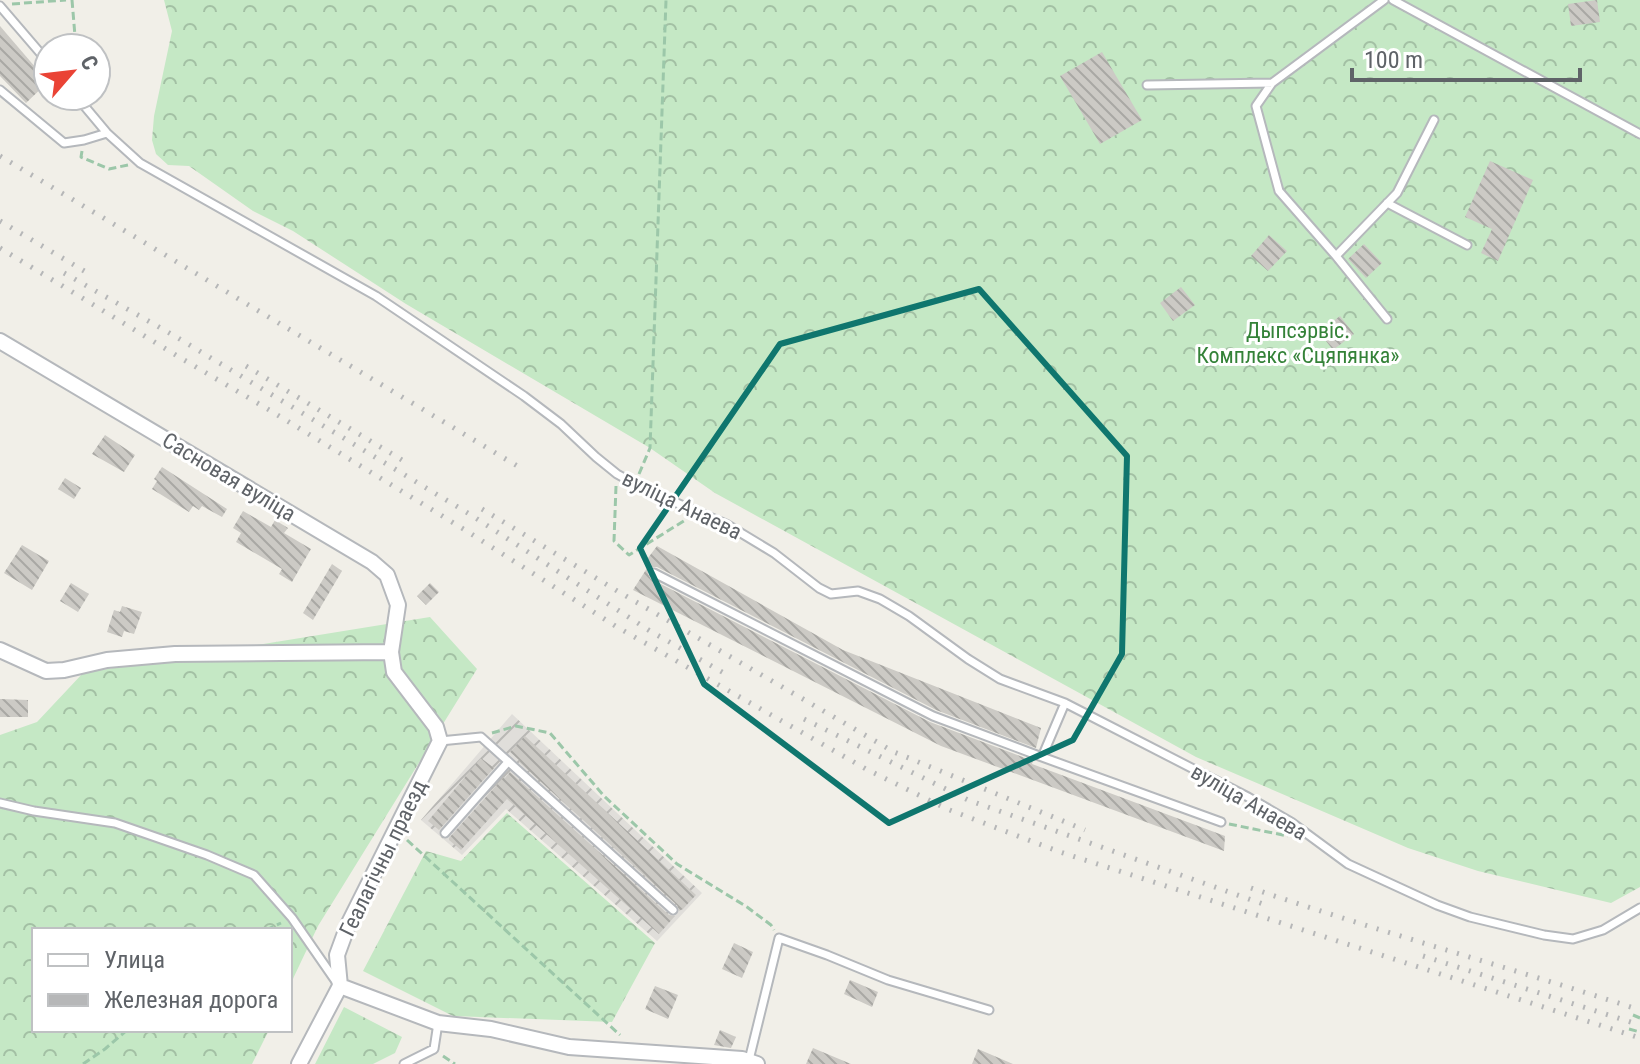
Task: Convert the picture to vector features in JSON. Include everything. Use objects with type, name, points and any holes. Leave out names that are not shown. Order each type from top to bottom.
[{"type":"street","name":"Сасновая вуліца","points":[[0,341],[372,562],[387,575],[398,605],[391,652]]},
{"type":"street","points":[[0,650],[46,671],[107,660],[175,654],[391,652],[394,672],[436,727],[440,741]]},
{"type":"street","name":"Геалагічны праезд","points":[[299,1064],[340,986],[337,955],[348,925],[440,741]]},
{"type":"street","points":[[340,986],[438,1023],[491,1029],[569,1047],[753,1062]]},
{"type":"lane","points":[[1384,0],[1272,83],[1256,106],[1279,191],[1387,319]]},
{"type":"lane","points":[[1393,0],[1640,134]]},
{"type":"lane","points":[[0,6],[32,43]]},
{"type":"lane","points":[[1147,85],[1272,83]]},
{"type":"lane","points":[[0,90],[64,143],[107,133]]},
{"type":"lane","name":"вуліца Анаева","points":[[89,112],[140,163],[376,296],[524,396],[617,474],[726,524],[774,553],[831,594],[858,591],[880,599],[1000,679],[1065,703],[1248,797],[1291,822],[1348,864],[1437,905],[1495,924],[1544,935],[1573,939],[1603,930],[1640,908]]},
{"type":"lane","points":[[1336,256],[1397,193],[1434,120]]},
{"type":"lane","points":[[1387,203],[1467,245]]},
{"type":"lane","points":[[654,573],[933,716],[1221,822]]},
{"type":"lane","points":[[1042,757],[1065,703]]},
{"type":"lane","points":[[440,741],[481,737],[673,910]]},
{"type":"lane","points":[[445,833],[508,762]]},
{"type":"lane","points":[[0,803],[115,823],[254,875],[292,918],[340,986]]},
{"type":"lane","points":[[753,1062],[779,938],[888,980],[989,1010]]},
{"type":"lane","points":[[404,1064],[434,1049],[438,1023]]},
{"type":"path","points":[[0,6],[69,0],[74,32]]},
{"type":"path","points":[[635,484],[650,448],[666,0]]},
{"type":"path","points":[[84,140],[81,157],[109,169],[140,163]]},
{"type":"path","points":[[617,474],[614,541],[629,555],[698,512]]},
{"type":"path","points":[[481,737],[516,726],[550,733],[604,796],[677,864],[747,907],[771,925],[779,938]]},
{"type":"path","points":[[1221,822],[1289,836]]},
{"type":"path","points":[[396,830],[639,1053]]},
{"type":"path","points":[[270,928],[292,918]]},
{"type":"path","points":[[1633,1015],[1640,1018]]},
{"type":"path","points":[[1629,1029],[1640,1032]]},
{"type":"path","points":[[83,1064],[125,1032]]},
{"type":"path","points":[[434,1049],[455,1064]]},
{"type":"highlighted area","points":[[979,289],[1127,456],[1122,654],[1073,740],[889,823],[704,684],[640,548],[780,344]]},
{"type":"shaded area","points":[[512,714],[702,893],[657,941],[506,809],[462,855],[421,820]]},
{"type":"green space","name":"Дыпсэрвіс. Комплекс «Сцяпянка»","points":[[164,0],[1640,0],[1640,887],[1611,903],[1478,871],[1408,848],[1196,757],[715,493],[650,448],[406,304],[293,231],[253,211],[189,166],[168,165],[156,154],[152,140],[172,31]]},
{"type":"green space","points":[[430,617],[477,669],[318,926],[292,981],[292,928],[32,928],[32,1032],[268,1032],[252,1064],[0,1064],[0,735],[37,722],[83,673]]},
{"type":"green space","points":[[507,813],[655,943],[612,1022],[453,1016],[363,971],[426,851],[461,861]]},
{"type":"green space","points":[[344,1007],[402,1037],[395,1053],[373,1064],[315,1064]]},
{"type":"building","points":[[1597,0],[1600,22],[1571,26],[1568,4]]},
{"type":"building","points":[[0,26],[32,63],[32,97],[26,103],[0,76]]},
{"type":"building","points":[[1102,52],[1142,120],[1100,144],[1060,76]]},
{"type":"building","points":[[1490,161],[1533,180],[1498,261],[1481,253],[1492,229],[1465,217]]},
{"type":"building","points":[[1269,235],[1287,251],[1268,271],[1251,256]]},
{"type":"building","points":[[1364,244],[1382,263],[1366,278],[1348,259]]},
{"type":"building","points":[[1181,287],[1195,305],[1173,321],[1160,303]]},
{"type":"building","points":[[1340,316],[1354,334],[1333,350],[1319,332]]},
{"type":"building","points":[[105,435],[135,455],[124,472],[92,454]]},
{"type":"building","points":[[162,467],[227,509],[222,517],[202,506],[199,510],[193,506],[189,512],[152,489]]},
{"type":"building","points":[[65,478],[81,488],[74,499],[58,489]]},
{"type":"building","points":[[243,511],[271,527],[275,520],[288,528],[284,533],[311,549],[292,582],[279,574],[282,569],[236,542],[241,533],[233,528]]},
{"type":"building","points":[[22,545],[49,561],[32,590],[4,573]]},
{"type":"building","points":[[657,546],[843,650],[1041,728],[1036,748],[936,710],[657,567],[649,569],[651,579],[930,722],[1033,761],[1032,764],[1225,836],[1224,851],[941,746],[633,590],[649,565],[645,562]]},
{"type":"building","points":[[332,564],[342,571],[313,620],[303,613]]},
{"type":"building","points":[[71,583],[89,594],[78,612],[60,601]]},
{"type":"building","points":[[430,583],[439,592],[426,605],[417,596]]},
{"type":"building","points":[[122,606],[142,612],[134,634],[124,631],[122,637],[107,632],[114,610],[120,612]]},
{"type":"building","points":[[0,699],[28,700],[28,717],[0,717]]},
{"type":"building","points":[[525,736],[696,895],[683,909],[679,911],[677,905],[519,762],[510,752]]},
{"type":"building","points":[[481,758],[494,768],[439,830],[428,821]]},
{"type":"building","points":[[510,772],[669,915],[675,916],[659,934],[507,799],[461,850],[449,840]]},
{"type":"building","points":[[734,943],[753,952],[742,978],[722,969]]},
{"type":"building","points":[[850,980],[878,992],[872,1007],[844,994]]},
{"type":"building","points":[[655,986],[678,995],[668,1019],[645,1009]]},
{"type":"building","points":[[720,1030],[736,1037],[731,1048],[714,1045]]},
{"type":"building","points":[[813,1048],[851,1064],[806,1064]]},
{"type":"building","points":[[978,1049],[1013,1064],[972,1064]]},
{"type":"railway","points":[[0,156],[519,467]]},
{"type":"railway","points":[[0,221],[91,275]]},
{"type":"railway","points":[[0,248],[465,530],[617,627],[866,769],[947,809],[1060,852],[1640,1038]]},
{"type":"railway","points":[[64,273],[173,335],[471,515],[650,631],[731,677]]},
{"type":"railway","points":[[246,366],[407,463]]},
{"type":"railway","points":[[482,509],[894,752],[1085,830]]},
{"type":"railway","points":[[804,719],[968,800],[1263,904]]},
{"type":"railway","points":[[1251,888],[1640,1010]]},
{"type":"railway","points":[[1423,956],[1640,1025]]}]
